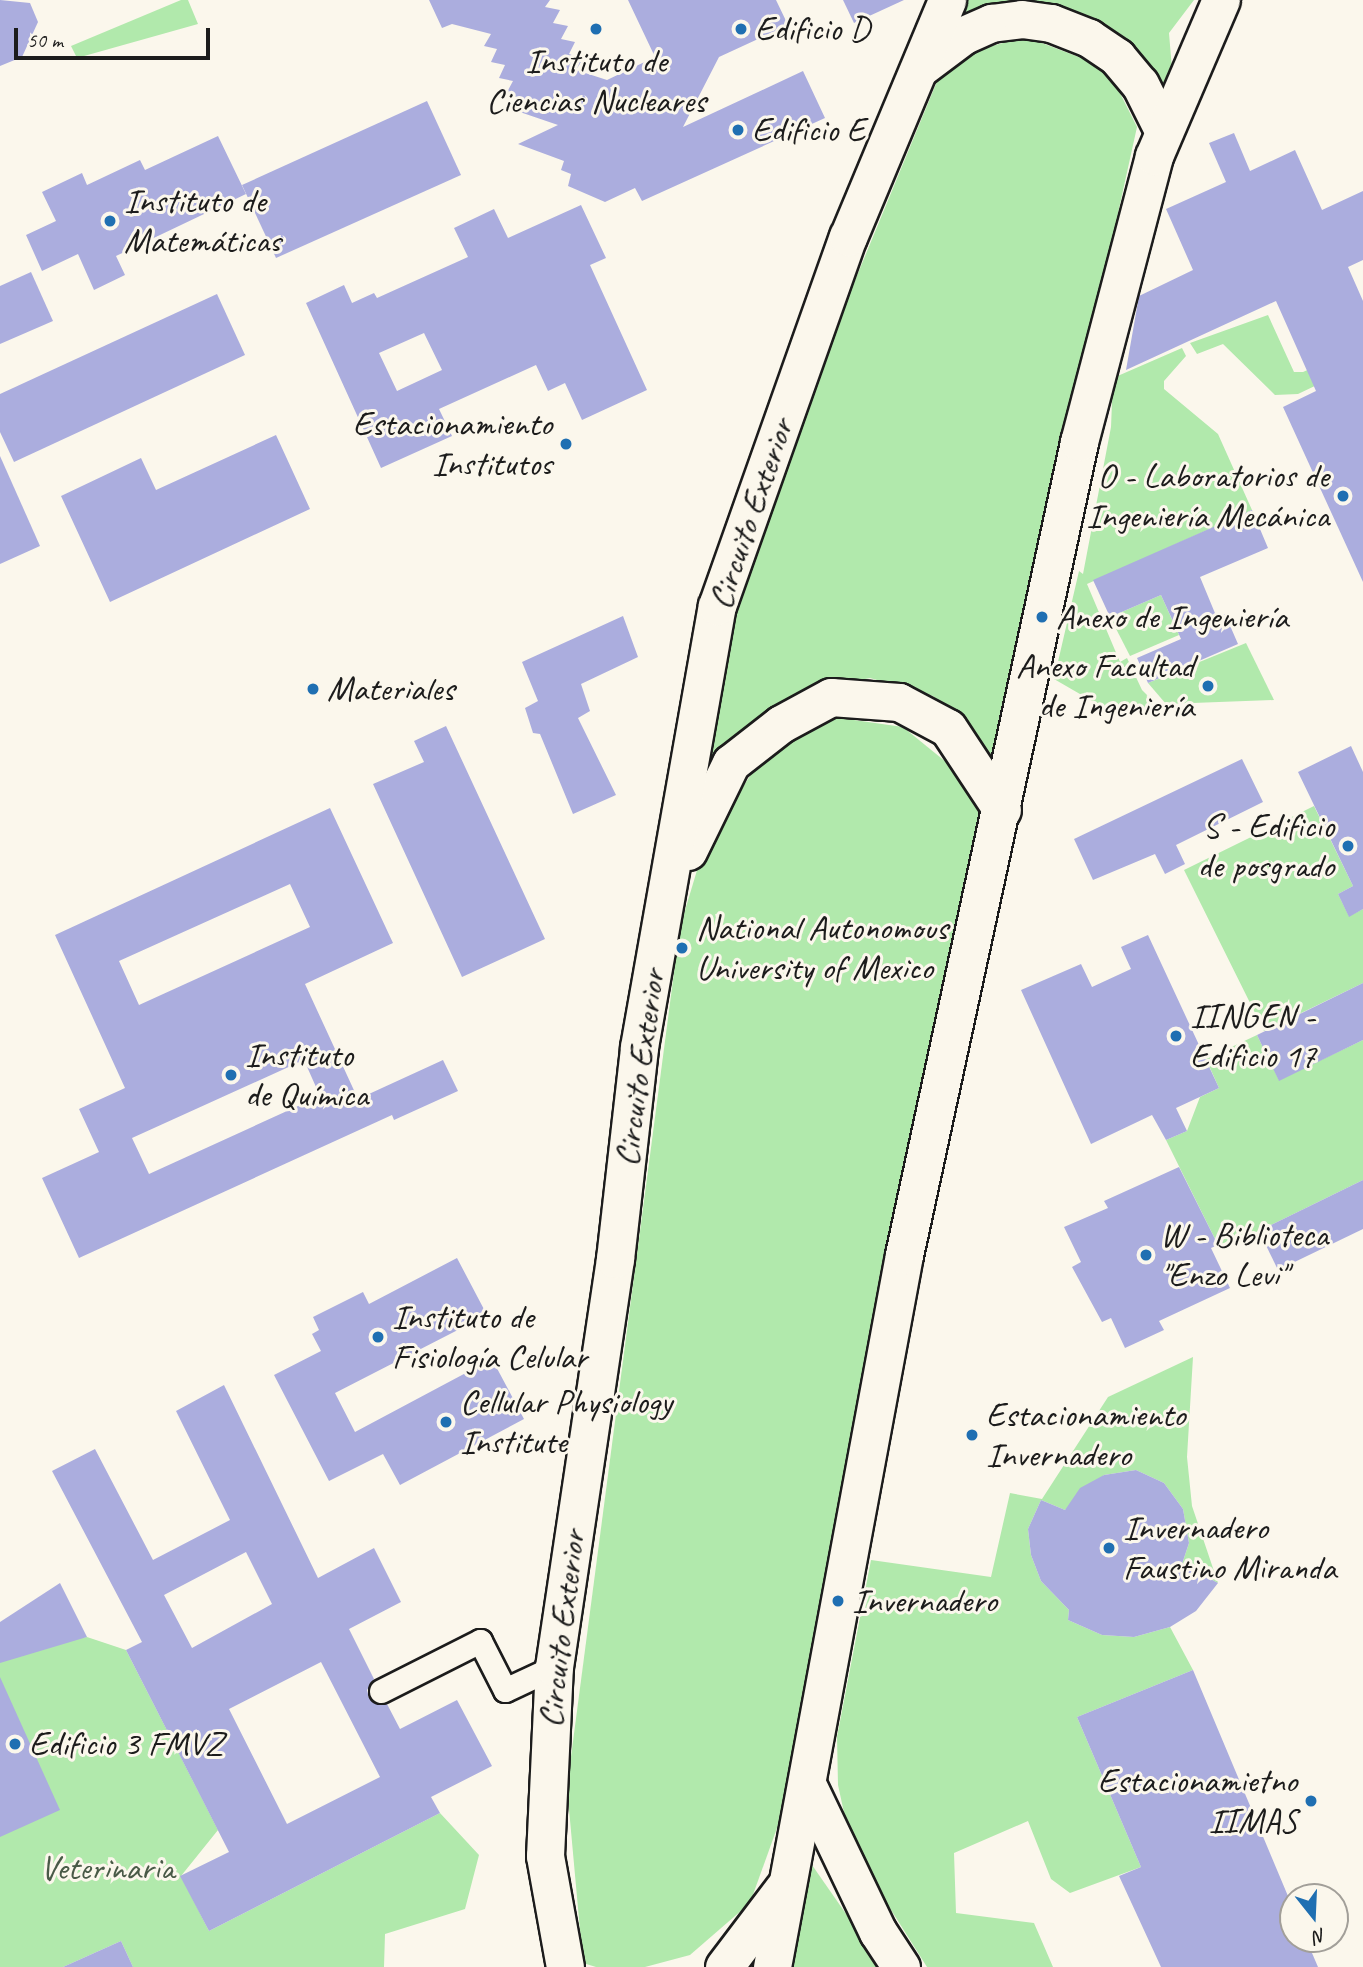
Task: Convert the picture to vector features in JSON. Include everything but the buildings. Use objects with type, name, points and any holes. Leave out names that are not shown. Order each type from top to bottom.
[{"type":"street","name":"Circuito Exterior","points":[[568,1962],[545,1856],[554,1667],[615,1259],[639,1047],[717,606],[848,237],[947,0]]},
{"type":"street","points":[[772,1967],[904,1255],[1002,810],[1079,442],[1163,130],[1221,0]]},
{"type":"street","points":[[917,70],[964,35],[991,23],[1022,19],[1051,23],[1088,37],[1117,57],[1140,83],[1163,130]]},
{"type":"street","points":[[662,921],[696,827],[731,763],[781,723],[831,697],[899,702],[948,728],[1002,810]]},
{"type":"street","points":[[381,1691],[480,1641],[505,1690],[554,1667]]},
{"type":"street","points":[[807,1784],[878,1932],[901,1967]]},
{"type":"street","points":[[724,1967],[786,1885]]},
{"type":"green space","points":[[181,0],[188,0],[198,24],[77,58],[71,46]]},
{"type":"green space","points":[[968,0],[1194,0],[1169,33],[1173,81],[1165,95],[1136,49],[1110,33],[960,18]]},
{"type":"green space","points":[[1026,37],[1100,65],[1115,83],[1137,127],[997,762],[965,722],[933,696],[870,678],[803,691],[706,762],[741,594],[781,460],[938,79],[969,52]]},
{"type":"green space","points":[[1268,315],[1294,372],[1303,372],[1363,345],[1363,363],[1298,394],[1275,395],[1223,344],[1197,354],[1190,343]]},
{"type":"green space","points":[[1182,348],[1186,356],[1164,381],[1164,389],[1218,434],[1252,510],[1087,584],[1120,662],[1127,658],[1142,690],[1158,706],[1111,712],[1054,679],[1079,571],[1083,574],[1111,427],[1113,378]]},
{"type":"green space","points":[[1161,595],[1179,635],[1130,656],[1110,617]]},
{"type":"green space","points":[[1246,643],[1274,700],[1166,704],[1148,683]]},
{"type":"green space","points":[[833,717],[903,727],[946,762],[982,816],[791,1789],[750,1903],[690,1955],[645,1967],[596,1967],[583,1963],[567,1787],[680,927],[704,847],[763,756]]},
{"type":"green space","points":[[1314,806],[1353,886],[1338,894],[1349,916],[1363,909],[1363,983],[1264,1031],[1184,870]]},
{"type":"green space","points":[[1257,1035],[1279,1080],[1363,1040],[1363,1180],[1259,1231],[1218,1245],[1166,1140],[1187,1131],[1200,1097],[1219,1088],[1206,1059]]},
{"type":"green space","points":[[1193,1357],[1187,1457],[1192,1506],[1218,1583],[1182,1564],[1189,1543],[1183,1509],[1164,1483],[1136,1470],[1104,1475],[1065,1510],[1041,1500],[1028,1529],[1031,1555],[1041,1581],[1069,1610],[1068,1620],[1102,1635],[1134,1637],[1170,1627],[1193,1670],[1077,1717],[1141,1867],[1070,1893],[1051,1879],[1028,1821],[954,1853],[956,1913],[1034,1923],[1053,1967],[927,1967],[864,1867],[848,1831],[838,1785],[837,1737],[871,1560],[991,1577],[1010,1493],[1042,1499],[1108,1397]]},
{"type":"green space","name":"Veterinaria","points":[[87,1637],[126,1650],[218,1830],[181,1876],[209,1931],[440,1813],[479,1855],[465,1909],[385,1934],[384,1967],[133,1967],[121,1941],[63,1967],[0,1967],[0,1648]]},
{"type":"green space","points":[[812,1865],[883,1967],[790,1967]]},
{"type":"place","name":"Instituto de Ciencias Nucleares","points":[[596,29]]},
{"type":"place","name":"Edificio D","points":[[741,29]]},
{"type":"place","name":"Edificio E","points":[[738,130]]},
{"type":"place","name":"Instituto de Matemáticas","points":[[110,221]]},
{"type":"place","name":"Estacionamiento Institutos","points":[[566,444]]},
{"type":"place","name":"O - Laboratorios de Ingeniería Mecánica","points":[[1343,496]]},
{"type":"place","name":"Anexo de Ingeniería","points":[[1042,617]]},
{"type":"place","name":"Anexo Facultad de Ingeniería","points":[[1208,686]]},
{"type":"place","name":"Materiales","points":[[313,689]]},
{"type":"place","name":"S - Edificio de posgrado","points":[[1348,846]]},
{"type":"place","name":"National Autonomous University of Mexico","points":[[682,948]]},
{"type":"place","name":"IINGEN - Edificio 17","points":[[1176,1036]]},
{"type":"place","name":"Instituto de Química","points":[[231,1075]]},
{"type":"place","name":"W - Biblioteca \"Enzo Levi\"","points":[[1146,1255]]},
{"type":"place","name":"Instituto de Fisiología Celular","points":[[378,1337]]},
{"type":"place","name":"Cellular Physiology Institute","points":[[446,1422]]},
{"type":"place","name":"Estacionamiento Invernadero","points":[[972,1435]]},
{"type":"place","name":"Invernadero Faustino Miranda","points":[[1109,1548]]},
{"type":"place","name":"Invernadero","points":[[838,1601]]},
{"type":"place","name":"Edificio 3 FMVZ","points":[[15,1744]]},
{"type":"place","name":"Estacionamietno IIMAS","points":[[1311,1801]]}]
